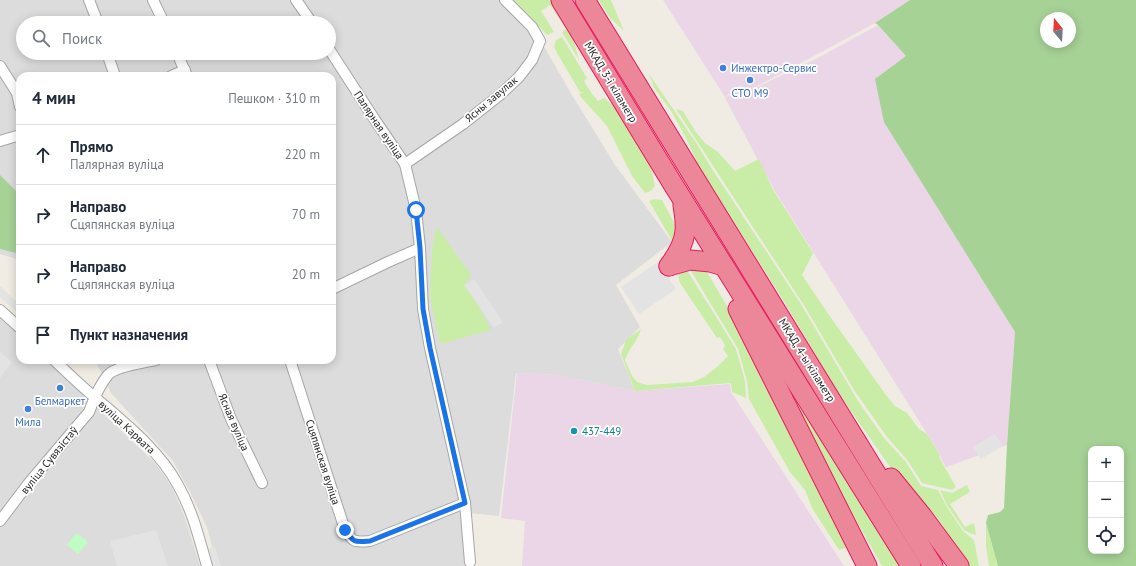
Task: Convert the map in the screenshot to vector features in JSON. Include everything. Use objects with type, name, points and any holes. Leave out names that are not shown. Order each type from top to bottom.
[{"type":"highway","name":"МКАД, 3-і кіламетр","points":[[561,0],[661,164]]},
{"type":"highway","name":"МКАД, 3-і кіламетр","points":[[585,0],[679,154]]},
{"type":"highway","name":"МКАД, 4-ы кіламетр","points":[[679,154],[933,566]]},
{"type":"highway","name":"МКАД, 4-ы кіламетр","points":[[661,164],[911,566]]},
{"type":"highway","points":[[683,201],[685,230],[678,253],[669,266],[690,260],[710,262],[724,266],[732,297],[867,566]]},
{"type":"highway","points":[[844,420],[922,516],[959,566]]},
{"type":"street","points":[[89,0],[95,16]]},
{"type":"street","points":[[153,0],[161,16]]},
{"type":"street","points":[[296,0],[307,16]]},
{"type":"street","name":"Ясны завулак","points":[[405,164],[463,124],[502,94],[519,77],[532,60],[540,41],[532,27],[505,0]]},
{"type":"street","points":[[109,60],[114,72]]},
{"type":"street","points":[[180,60],[186,72]]},
{"type":"street","name":"Палярная вуліца","points":[[336,60],[405,164],[416,210],[420,248],[423,309],[430,348],[465,503],[470,562]]},
{"type":"street","points":[[0,66],[16,93]]},
{"type":"street","points":[[0,141],[16,135]]},
{"type":"street","points":[[336,287],[420,248]]},
{"type":"street","points":[[0,310],[16,324]]},
{"type":"street","name":"вуліца Карвата","points":[[58,364],[136,433],[151,448],[171,473],[192,514],[207,566]]},
{"type":"street","points":[[95,397],[108,375],[114,370],[138,364]]},
{"type":"street","name":"Ясная вуліца","points":[[210,364],[231,419],[262,483]]},
{"type":"street","name":"Сцяпянская вуліца","points":[[291,364],[345,530],[351,539],[357,542],[370,541],[465,503]]},
{"type":"street","name":"вуліца Сувязістаў","points":[[0,521],[28,484],[89,412],[95,397]]},
{"type":"shaded area","points":[[0,0],[517,0],[572,95],[615,165],[672,242],[616,285],[640,327],[618,349],[635,391],[556,375],[516,373],[499,516],[468,513],[465,527],[474,566],[217,566],[207,527],[173,461],[111,393],[97,364],[336,364],[336,72],[16,72],[16,259],[0,254]]},
{"type":"shaded area","points":[[663,0],[910,0],[875,23],[746,92],[814,60],[878,25],[906,56],[941,212],[1015,332],[1007,445],[946,467],[940,457],[941,456],[773,188],[725,98],[742,86],[741,85],[725,97]]},
{"type":"shaded area","points":[[658,262],[676,289],[639,314],[621,287]]},
{"type":"shaded area","points":[[474,279],[503,322],[494,328],[464,285]]},
{"type":"shaded area","points":[[0,286],[16,301],[16,311],[0,297]]},
{"type":"shaded area","points":[[0,316],[16,331],[16,364],[51,364],[156,464],[172,487],[184,515],[200,566],[0,566]]},
{"type":"shaded area","points":[[0,352],[12,362],[0,378]]},
{"type":"shaded area","points":[[517,373],[556,375],[635,391],[730,384],[731,392],[844,566],[522,566],[525,521],[501,518]]},
{"type":"shaded area","points":[[995,434],[1003,446],[981,459],[973,447]]},
{"type":"shaded area","points":[[156,530],[168,566],[117,566],[110,541]]},
{"type":"shaded area","points":[[215,547],[221,566],[212,566],[207,549]]},
{"type":"green space","points":[[510,0],[551,0],[570,27],[579,60],[562,32],[566,29],[550,5],[541,11],[554,32],[547,35],[531,18]]},
{"type":"green space","points":[[599,0],[611,0],[624,31],[610,18]]},
{"type":"green space","points":[[910,0],[1136,0],[1136,566],[998,566],[986,523],[988,515],[1000,512],[1004,508],[1015,332],[884,122],[875,79],[906,56],[875,23]]},
{"type":"green space","points":[[562,37],[587,78],[584,81],[592,94],[598,101],[604,98],[616,108],[651,168],[655,186],[651,191],[645,193],[632,176],[607,126],[580,96],[580,93],[585,93],[580,92],[554,47],[556,40]]},
{"type":"green space","points":[[649,74],[697,144],[801,304],[858,401],[884,438],[906,462],[921,486],[938,490],[963,531],[974,540],[979,566],[967,566],[943,526],[935,516],[911,497],[837,391],[788,308],[699,167],[685,136],[671,111],[654,88]]},
{"type":"green space","points":[[676,109],[683,111],[695,131],[705,143],[718,152],[735,171],[759,159],[772,188],[813,253],[802,275],[886,395],[895,406],[907,413],[919,429],[927,434],[940,455],[939,457],[956,487],[952,490],[922,483],[908,461],[887,437],[854,390],[805,307]]},
{"type":"green space","points":[[0,175],[16,191],[16,253],[0,249]]},
{"type":"green space","points":[[654,199],[662,200],[680,234],[677,249],[649,201]]},
{"type":"green space","points":[[437,227],[472,276],[466,281],[491,330],[440,344],[430,297],[432,248]]},
{"type":"green space","points":[[688,266],[703,268],[707,272],[744,335],[848,547],[839,550],[812,508],[805,490],[790,472],[749,399],[747,381],[738,349]]},
{"type":"green space","points":[[685,267],[736,349],[745,381],[746,398],[732,392],[731,383],[635,391],[621,354],[626,340],[641,329],[625,360],[632,376],[637,382],[647,385],[693,382],[704,377],[728,356],[723,349],[725,345],[720,337],[717,338],[680,283],[679,274]]},
{"type":"green space","points":[[787,386],[902,566],[882,566],[845,501]]},
{"type":"green space","points":[[967,485],[970,492],[950,504],[965,527],[974,523],[976,535],[964,530],[947,505],[940,490],[952,493]]},
{"type":"green space","points":[[986,523],[998,566],[989,566],[986,546]]},
{"type":"green space","points":[[76,533],[88,542],[78,554],[67,545]]},
{"type":"place","name":"Инжектро-Сервис","points":[[723,68]]},
{"type":"place","name":"СТО М9","points":[[750,80]]},
{"type":"place","name":"Белмаркет","points":[[60,388]]},
{"type":"place","name":"Мила","points":[[28,409]]},
{"type":"place","name":"437-449","points":[[574,431]]},
{"type":"route","points":[[345,530],[351,539],[357,542],[370,541],[465,503],[438,388],[423,309],[420,248],[416,210]]}]
